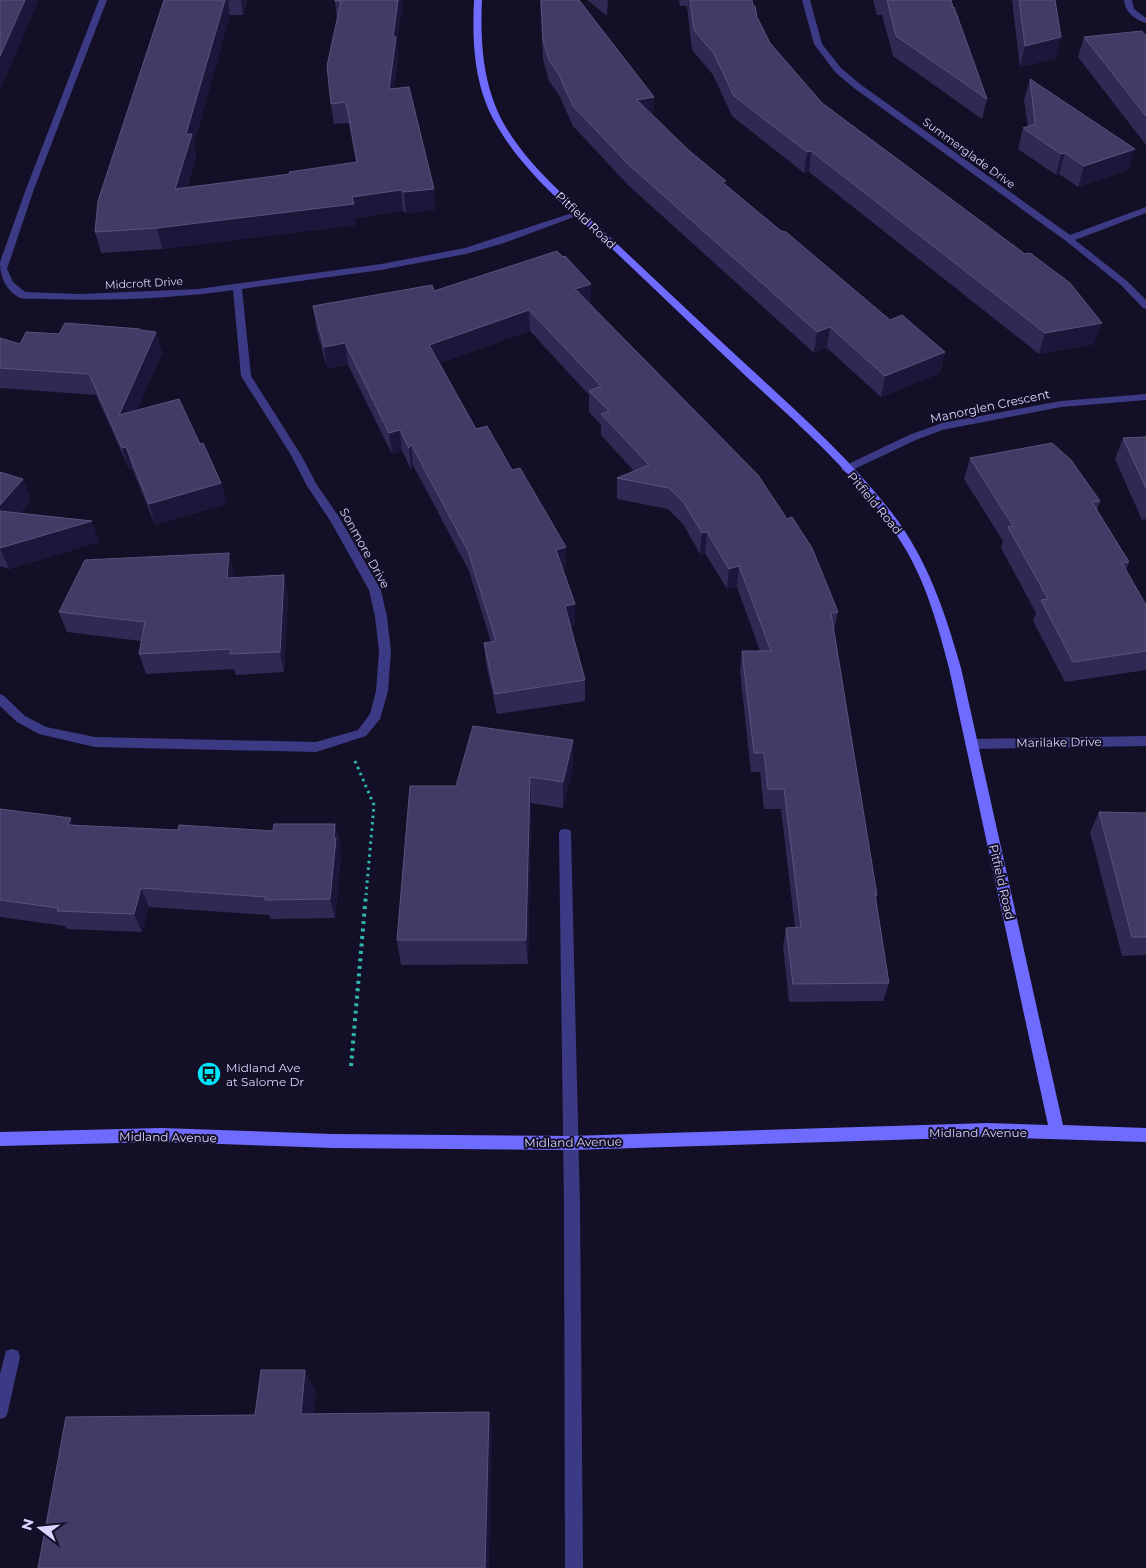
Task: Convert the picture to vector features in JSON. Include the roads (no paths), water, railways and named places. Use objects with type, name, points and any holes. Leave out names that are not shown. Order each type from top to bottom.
[{"type":"street","name":"Midcroft Drive","points":[[102,0],[30,189],[2,269],[9,283],[22,295],[80,298],[198,292],[380,267],[466,251],[578,214]]},
{"type":"street","name":"Pitfield Road","points":[[478,0],[476,35],[479,63],[484,83],[500,123],[516,147],[578,214],[766,389],[865,488],[906,542],[926,578],[941,617],[953,659],[1058,1133]]},
{"type":"street","name":"Summerglade Drive","points":[[806,0],[818,44],[838,70],[857,86],[1068,239],[1124,283],[1146,306]]},
{"type":"street","points":[[1128,0],[1128,5],[1132,12],[1146,21]]},
{"type":"street","points":[[1068,239],[1146,210]]},
{"type":"street","name":"Sonmore Drive","points":[[0,699],[21,719],[43,731],[95,742],[316,747],[362,733],[376,716],[382,691],[385,650],[382,617],[375,590],[335,520],[312,486],[296,455],[246,376],[237,287]]},
{"type":"street","name":"Manorglen Crescent","points":[[846,469],[923,433],[951,425],[1024,409],[1099,399],[1146,397]]},
{"type":"street","name":"Marilake Drive","points":[[971,744],[1146,741]]},
{"type":"street","points":[[565,834],[572,1217],[574,1568]]},
{"type":"street","name":"Midland Avenue","points":[[0,1139],[161,1135],[333,1141],[570,1143],[988,1130],[1146,1135]]},
{"type":"street","points":[[0,1411],[12,1357]]},
{"type":"place","name":"Midland Ave at Salome Dr","points":[[209,1074]]}]
